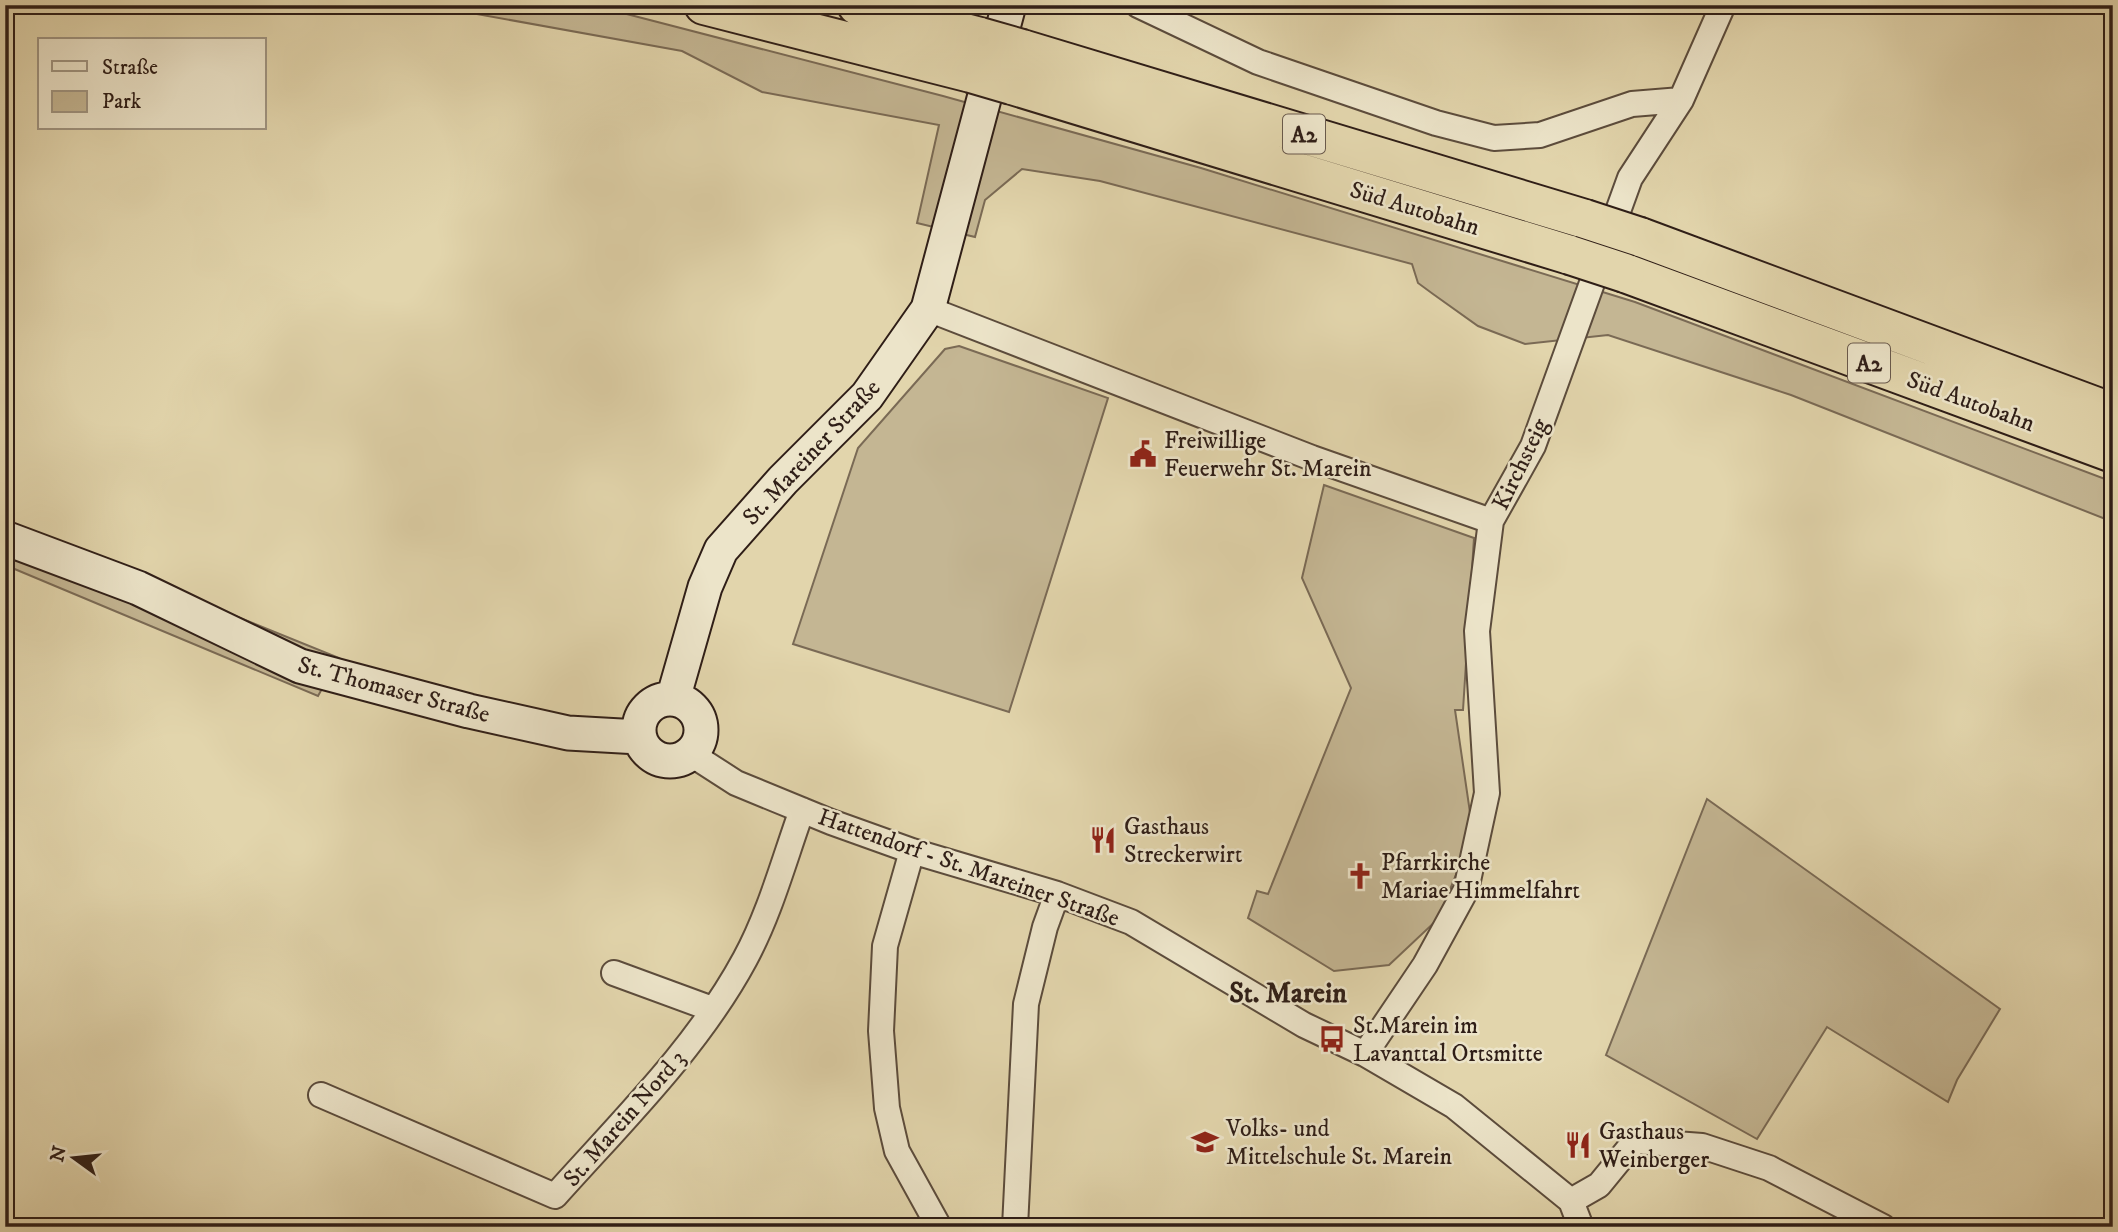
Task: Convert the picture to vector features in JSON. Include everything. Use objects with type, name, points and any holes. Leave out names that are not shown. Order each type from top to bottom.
[{"type":"highway","name":"Süd Autobahn","points":[[704,5],[971,73],[1570,255],[2113,453]]},
{"type":"highway","name":"Süd Autobahn","points":[[857,5],[1022,48],[1585,219],[2113,413]]},
{"type":"main road","name":"St. Mareiner Straße","points":[[673,699],[705,587],[721,550],[783,480],[867,396],[928,309],[1009,5]]},
{"type":"main road","name":"St. Thomaser Straße","points":[[5,538],[138,588],[300,666],[469,711],[568,733],[639,737]]},
{"type":"main road","points":[[673,699],[686,703],[700,722],[701,732],[691,754],[678,761],[664,761],[648,753],[639,737],[640,721],[650,705],[673,699]]},
{"type":"street","points":[[1138,5],[1258,62],[1436,123],[1494,138],[1540,135],[1632,104],[1681,100]]},
{"type":"street","name":"Kirchsteig","points":[[1365,1055],[1425,965],[1466,890],[1487,793],[1477,631],[1492,521],[1533,446],[1630,178],[1681,100],[1723,5]]},
{"type":"street","points":[[928,309],[1299,453],[1492,521]]},
{"type":"street","name":"Hattendorf - St. Mareiner Straße","points":[[691,754],[736,783],[802,810],[912,851],[1056,894],[1132,922],[1304,1025],[1365,1055],[1454,1107],[1571,1201]]},
{"type":"street","name":"St. Marein Nord 3","points":[[321,1095],[555,1196],[682,1054],[744,960],[764,918],[802,810]]},
{"type":"street","points":[[912,851],[886,946],[882,1044],[887,1108],[897,1151],[939,1227]]},
{"type":"street","points":[[1015,1227],[1026,1004],[1056,894]]},
{"type":"street","points":[[614,973],[712,1009]]},
{"type":"street","points":[[1580,1227],[1571,1201],[1599,1185],[1634,1142],[1703,1146],[1769,1168],[1883,1227]]},
{"type":"green space","points":[[427,5],[592,5],[943,96],[1201,168],[1635,302],[2113,482],[2113,522],[1791,395],[1608,335],[1525,344],[1478,326],[1418,283],[1412,264],[1100,181],[1022,169],[985,200],[975,237],[917,223],[939,125],[762,92],[682,51]]},
{"type":"green space","points":[[959,346],[1108,398],[1009,712],[793,644],[858,448],[945,349]]},
{"type":"green space","points":[[1324,485],[1474,538],[1463,710],[1455,710],[1473,833],[1438,919],[1389,965],[1334,971],[1248,918],[1257,891],[1268,894],[1351,688],[1302,578]]},
{"type":"green space","points":[[5,523],[339,658],[318,696],[5,565]]},
{"type":"green space","points":[[1707,799],[2000,1009],[1957,1080],[1948,1102],[1827,1027],[1757,1139],[1606,1055]]},
{"type":"place","name":"Freiwillige Feuerwehr St. Marein","points":[[1143,454]]},
{"type":"place","name":"Gasthaus Streckerwirt","points":[[1103,840]]},
{"type":"place","name":"Pfarrkirche Mariae Himmelfahrt","points":[[1360,876]]},
{"type":"place","name":"St.Marein im Lavanttal Ortsmitte","points":[[1332,1039]]},
{"type":"place","name":"Volks- und Mittelschule St. Marein","points":[[1205,1142]]},
{"type":"place","name":"Gasthaus Weinberger","points":[[1578,1145]]},
{"type":"district","name":"St. Marein","points":[[1288,992]]}]
